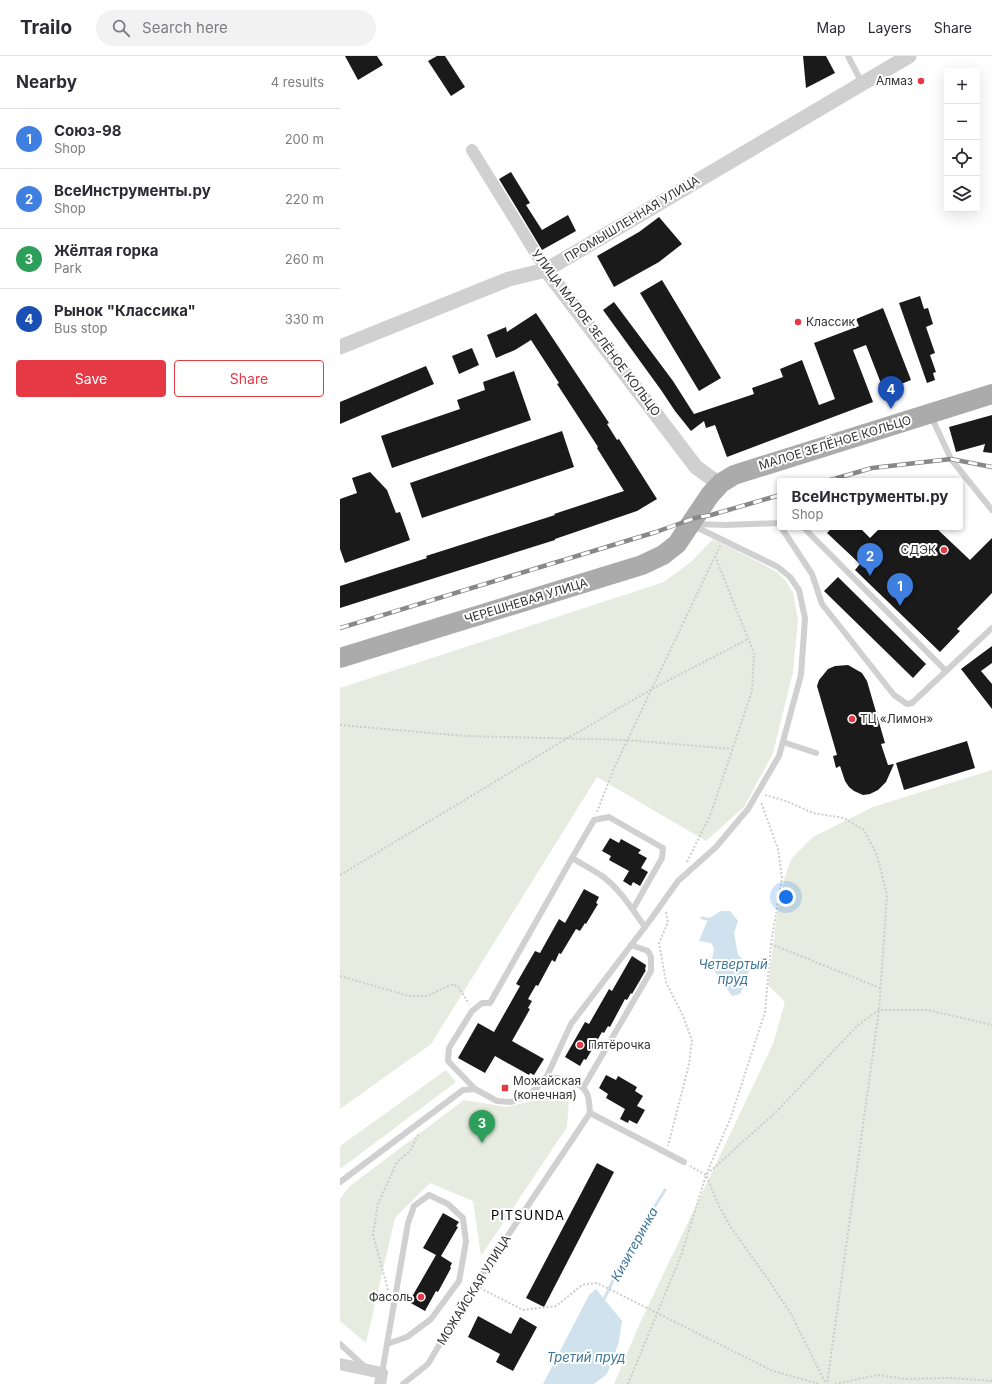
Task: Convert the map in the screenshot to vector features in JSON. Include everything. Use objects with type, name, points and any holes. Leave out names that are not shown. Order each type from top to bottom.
[{"type":"main road","name":"МАЛОЕ ЗЕЛЁНОЕ КОЛЬЦО","points":[[693,521],[710,495],[721,483],[734,475],[992,394]]},
{"type":"main road","name":"ЧЕРЕШНЕВАЯ УЛИЦА","points":[[340,658],[642,565],[663,555],[677,544],[693,521]]},
{"type":"street","name":"ПРОМЫШЛЕННАЯ УЛИЦА","points":[[340,348],[490,286],[509,279],[546,270],[909,56]]},
{"type":"street","name":"УЛИЦА МАЛОЕ ЗЕЛЁНОЕ КОЛЬЦО","points":[[472,150],[546,270],[696,467],[721,483]]},
{"type":"street","points":[[340,1364],[367,1370],[381,1379]]},
{"type":"lane","points":[[848,56],[862,83]]},
{"type":"lane","points":[[930,413],[951,459],[992,510]]},
{"type":"lane","points":[[693,521],[726,526],[777,525]]},
{"type":"lane","points":[[633,909],[662,858],[663,848],[609,817],[594,820],[490,1002],[482,1003],[472,1011],[449,1048],[448,1061],[475,1089],[497,1101],[511,1102],[535,1090],[547,1076],[571,1024],[678,881],[716,847],[748,810],[779,756],[800,675],[805,618],[799,590],[790,577],[778,566],[723,539],[693,521]]},
{"type":"lane","points":[[783,530],[812,574],[822,604],[894,695],[907,704],[912,703],[992,628]]},
{"type":"lane","points":[[806,530],[946,672]]},
{"type":"lane","points":[[782,742],[816,753]]},
{"type":"lane","points":[[572,858],[603,877],[624,897],[645,927]]},
{"type":"lane","points":[[583,1088],[651,971],[651,957],[648,951],[631,945]]},
{"type":"lane","points":[[547,1076],[564,1079],[583,1088],[589,1099],[590,1113],[684,1162]]},
{"type":"lane","points":[[340,1182],[463,1090],[475,1089]]},
{"type":"lane","name":"МОЖАЙСКАЯ УЛИЦА","points":[[404,1384],[428,1364],[474,1286],[590,1113]]},
{"type":"lane","name":"МОЖАЙСКАЯ УЛИЦА","points":[[381,1379],[387,1344],[393,1313],[408,1223],[414,1206],[429,1195],[448,1204],[463,1218],[466,1242],[459,1281],[431,1318],[407,1337],[387,1344]]},
{"type":"lane","points":[[340,1344],[367,1370]]},
{"type":"path","points":[[594,820],[614,768],[723,539]]},
{"type":"path","points":[[678,881],[711,813],[752,691],[754,653],[715,556]]},
{"type":"path","points":[[340,876],[566,738],[652,688],[748,639]]},
{"type":"path","points":[[340,725],[465,736],[628,740],[732,749]]},
{"type":"path","points":[[628,1384],[682,1253],[706,1175],[731,1117],[764,1012],[770,944],[782,878],[778,849],[758,793]]},
{"type":"path","points":[[758,793],[786,801],[813,813],[844,818],[864,830],[877,855],[887,895],[879,1010],[826,1384]]},
{"type":"path","points":[[664,900],[668,922],[659,943],[666,982],[683,1016],[692,1040],[689,1064],[667,1153]]},
{"type":"path","points":[[770,944],[880,988]]},
{"type":"path","points":[[340,976],[409,996],[427,996],[453,984],[460,988],[472,1011]]},
{"type":"path","points":[[706,1175],[776,1112],[858,1025],[879,1010],[928,1010],[992,1025]]},
{"type":"path","points":[[393,1313],[373,1235],[378,1204],[397,1162],[410,1151],[426,1118]]},
{"type":"path","points":[[684,1162],[706,1175],[719,1206],[730,1226],[791,1314],[826,1384]]},
{"type":"path","points":[[474,1286],[523,1310],[556,1306],[582,1286],[597,1283],[773,1371],[820,1384]]},
{"type":"path","points":[[835,1384],[878,1375],[906,1379],[952,1378],[992,1381]]},
{"type":"shaded area","points":[[713,539],[777,572],[786,581],[793,593],[798,620],[793,672],[773,753],[744,807],[706,841],[597,777],[431,1044],[340,1109],[340,688],[664,582],[692,561]]},
{"type":"shaded area","points":[[992,770],[992,1384],[614,1384],[640,1323],[773,1044],[785,1002],[768,985],[777,915],[785,876],[792,858],[813,837],[873,807]]},
{"type":"shaded area","points":[[446,1070],[456,1082],[340,1169],[340,1146]]},
{"type":"shaded area","points":[[548,1097],[569,1099],[567,1127],[481,1256],[473,1201],[430,1183],[395,1218],[366,1343],[340,1321],[340,1199],[350,1186],[464,1100],[507,1107]]},
{"type":"water","name":"Четвертый пруд","points":[[721,911],[730,911],[738,921],[734,933],[738,955],[750,966],[745,984],[740,994],[732,996],[711,966],[714,948],[711,943],[699,941],[708,919]]},
{"type":"water","name":"Третий пруд","points":[[596,1289],[622,1321],[619,1342],[607,1374],[594,1384],[543,1384],[589,1295]]},
{"type":"building","points":[[345,56],[377,56],[383,65],[358,80]]},
{"type":"building","points":[[437,56],[445,56],[465,87],[451,96],[428,61]]},
{"type":"building","points":[[803,56],[826,56],[835,73],[806,88]]},
{"type":"building","points":[[511,172],[530,203],[526,205],[542,230],[568,215],[576,231],[542,250],[499,179]]},
{"type":"building","points":[[659,217],[682,244],[659,262],[614,287],[597,256],[639,232]]},
{"type":"building","points":[[662,280],[721,378],[699,391],[640,293]]},
{"type":"building","points":[[920,296],[924,309],[928,308],[933,324],[926,327],[935,353],[930,355],[936,372],[933,373],[935,380],[927,383],[899,303]]},
{"type":"building","points":[[614,302],[673,381],[694,414],[754,394],[752,388],[783,377],[780,369],[802,360],[819,405],[835,399],[814,343],[859,326],[856,319],[883,308],[911,380],[884,391],[866,345],[853,350],[873,402],[727,457],[715,425],[706,428],[704,421],[691,431],[675,411],[603,310]]},
{"type":"building","points":[[536,313],[609,423],[607,424],[617,440],[619,439],[657,499],[637,511],[555,540],[340,608],[340,586],[624,491],[597,448],[598,447],[557,384],[559,383],[531,340],[515,350],[496,358],[487,335],[506,327],[507,332]]},
{"type":"building","points":[[472,348],[479,365],[459,374],[452,356]]},
{"type":"building","points":[[426,366],[434,384],[340,424],[340,402]]},
{"type":"building","points":[[514,371],[531,420],[392,468],[381,436],[460,409],[457,400],[485,390],[483,382]]},
{"type":"building","points":[[992,415],[992,453],[983,452],[985,444],[956,452],[949,427]]},
{"type":"building","points":[[562,431],[574,467],[422,518],[410,483]]},
{"type":"building","points":[[370,472],[387,490],[396,513],[400,512],[410,540],[345,563],[340,549],[340,499],[357,493],[352,478]]},
{"type":"building","points":[[830,530],[938,530],[970,560],[992,538],[992,593],[957,629],[960,631],[940,652],[855,570],[860,564],[827,533]]},
{"type":"building","points":[[838,577],[926,664],[913,678],[824,591]]},
{"type":"building","points":[[992,646],[992,663],[981,671],[992,684],[992,709],[961,669]]},
{"type":"building","name":"ТЦ «Лимон»","points":[[848,665],[862,673],[867,681],[885,743],[881,744],[888,765],[894,764],[886,782],[878,790],[870,794],[863,795],[849,787],[845,781],[840,766],[836,768],[833,756],[837,755],[817,686],[819,680],[828,669],[835,666]]},
{"type":"building","points":[[967,741],[975,768],[904,790],[896,763]]},
{"type":"building","points":[[610,838],[619,843],[621,839],[641,850],[638,853],[647,858],[641,868],[648,872],[640,886],[633,882],[631,886],[623,881],[629,871],[609,860],[611,856],[602,851]]},
{"type":"building","points":[[584,889],[599,897],[596,903],[598,904],[586,924],[585,923],[580,931],[576,929],[561,954],[559,953],[555,962],[552,960],[538,986],[536,985],[528,999],[532,1001],[528,1008],[530,1009],[512,1041],[544,1059],[534,1075],[530,1073],[529,1075],[495,1056],[485,1073],[458,1058],[478,1023],[494,1032],[520,986],[516,984],[535,951],[540,953],[559,919],[565,923]]},
{"type":"building","points":[[632,956],[646,965],[646,970],[632,994],[631,993],[627,1000],[625,999],[610,1027],[608,1026],[604,1033],[602,1032],[586,1060],[584,1059],[580,1066],[565,1057],[585,1022],[589,1024],[609,989],[612,991]]},
{"type":"building","points":[[606,1075],[616,1080],[618,1076],[637,1087],[635,1091],[643,1096],[637,1106],[645,1110],[637,1124],[629,1120],[628,1123],[620,1119],[625,1109],[606,1098],[608,1094],[599,1088]]},
{"type":"building","points":[[597,1163],[614,1172],[544,1307],[526,1298]]},
{"type":"building","points":[[443,1213],[459,1222],[456,1226],[458,1227],[441,1256],[452,1263],[451,1268],[438,1292],[436,1291],[425,1311],[409,1302],[436,1255],[423,1248]]},
{"type":"building","points":[[478,1316],[511,1334],[520,1317],[537,1327],[513,1371],[496,1362],[500,1354],[468,1337]]},
{"type":"waterway","name":"Кизитеринка","points":[[702,918],[708,919]]},
{"type":"waterway","name":"Кизитеринка","points":[[604,1299],[629,1248],[665,1190]]},
{"type":"railway","points":[[837,478],[872,468],[951,459],[992,467]]},
{"type":"railway","points":[[340,628],[656,532],[695,518],[711,515],[777,496]]},
{"type":"place","name":"Алмаз","points":[[921,81]]},
{"type":"place","name":"Классик","points":[[798,322]]},
{"type":"place","name":"Рынок \"Классика\"","points":[[891,409]]},
{"type":"place","name":"СДЭК","points":[[944,550]]},
{"type":"place","name":"ВсеИнструменты.ру","points":[[870,576]]},
{"type":"place","name":"Союз-98","points":[[900,606]]},
{"type":"place","name":"ТЦ «Лимон»","points":[[852,719]]},
{"type":"place","name":"Пятёрочка","points":[[580,1045]]},
{"type":"place","name":"Можайская (конечная)","points":[[505,1088]]},
{"type":"place","name":"Жёлтая горка","points":[[482,1143]]},
{"type":"place","name":"Фасоль","points":[[421,1297]]},
{"type":"district","name":"PITSUNDA","points":[[528,1215]]}]
